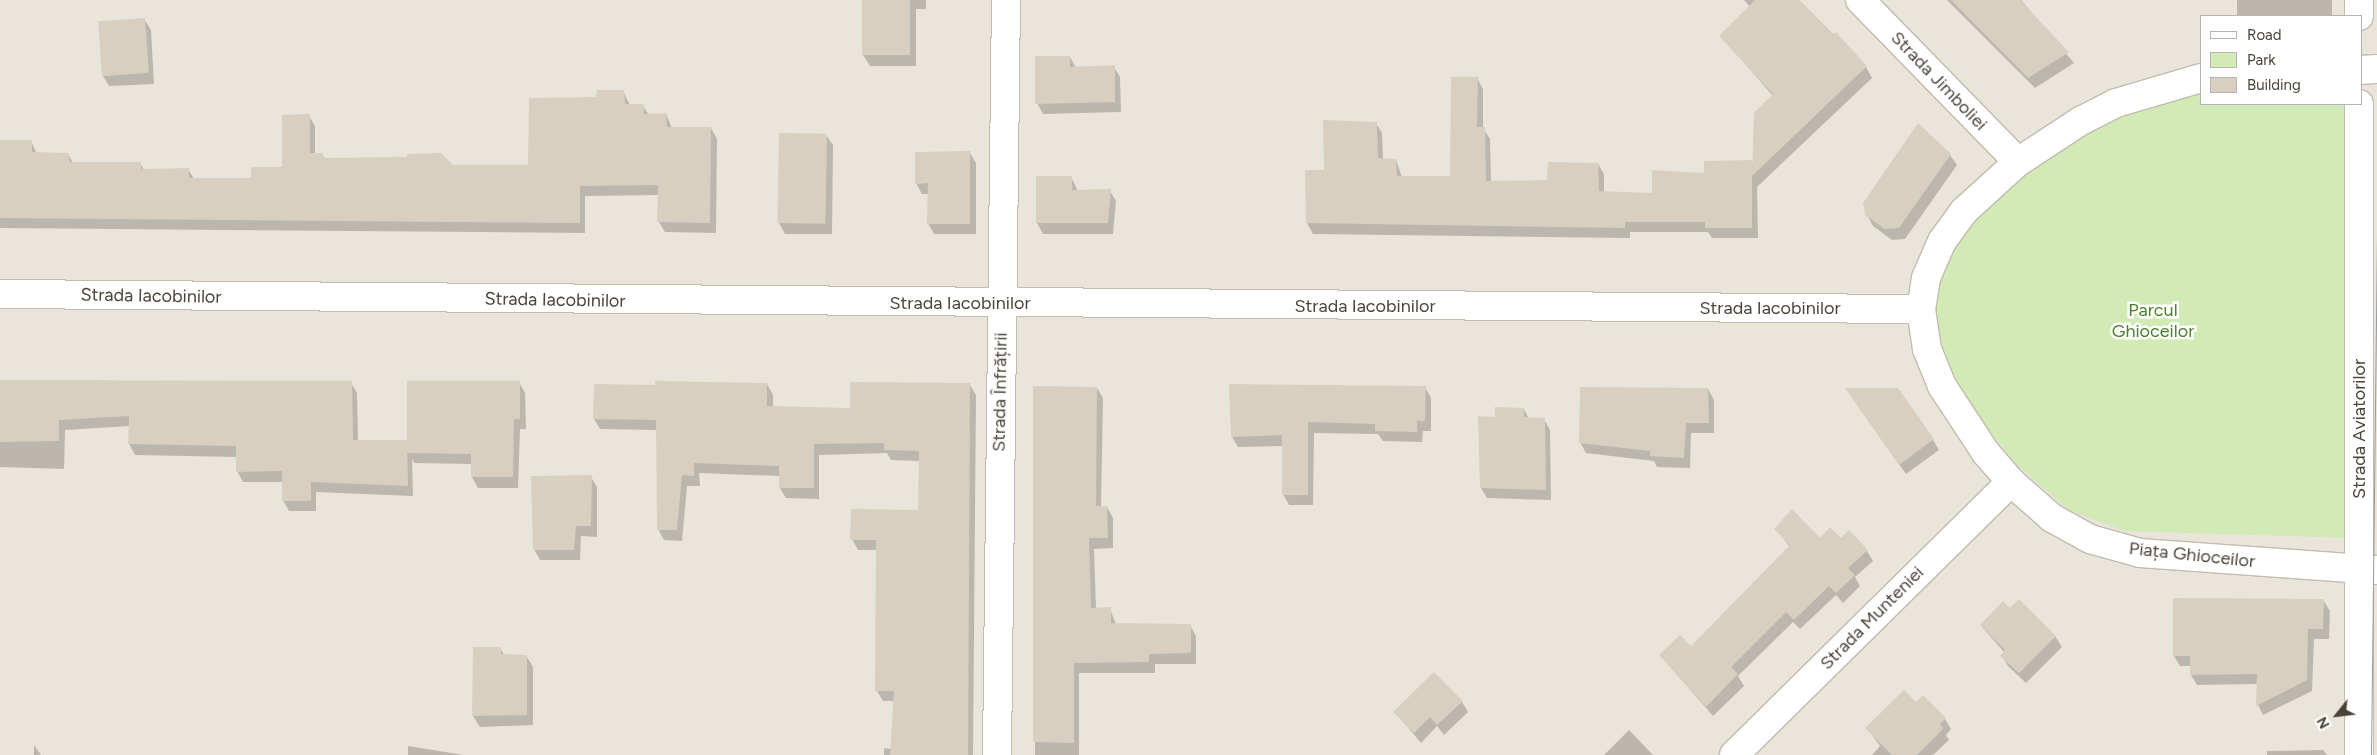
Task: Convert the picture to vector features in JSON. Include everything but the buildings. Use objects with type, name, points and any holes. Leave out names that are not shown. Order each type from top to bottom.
[{"type":"street","name":"Strada Înfrățirii","points":[[997,755],[1006,0]]},
{"type":"street","name":"Strada Jimboliei","points":[[1860,0],[2018,162]]},
{"type":"street","points":[[2359,0],[2359,15]]},
{"type":"street","points":[[2362,70],[2377,69]]},
{"type":"street","name":"Piața Ghioceilor","points":[[2200,78],[2116,102],[2082,120],[2018,162],[1964,211],[1942,241],[1926,278],[1921,309],[1927,349],[1942,386],[1986,453],[2011,482],[2052,518],[2090,539],[2140,553],[2368,570]]},
{"type":"street","name":"Strada Aviatorilor","points":[[2359,105],[2368,570],[2359,755]]},
{"type":"street","name":"Strada Iacobinilor","points":[[0,294],[1001,304],[1921,309]]},
{"type":"street","name":"Strada Munteniei","points":[[1734,755],[2011,482]]},
{"type":"shaded area","points":[[0,0],[2377,0],[2377,755],[0,755]]},
{"type":"green space","name":"Parcul Ghioceilor","points":[[2195,94],[2200,94],[2200,105],[2350,105],[2349,538],[2125,531],[2068,510],[2015,463],[1978,416],[1948,365],[1932,307],[1943,264],[1972,217],[2010,183],[2083,133],[2132,109]]},
{"type":"tram line","points":[[2371,755],[2377,236]]}]
